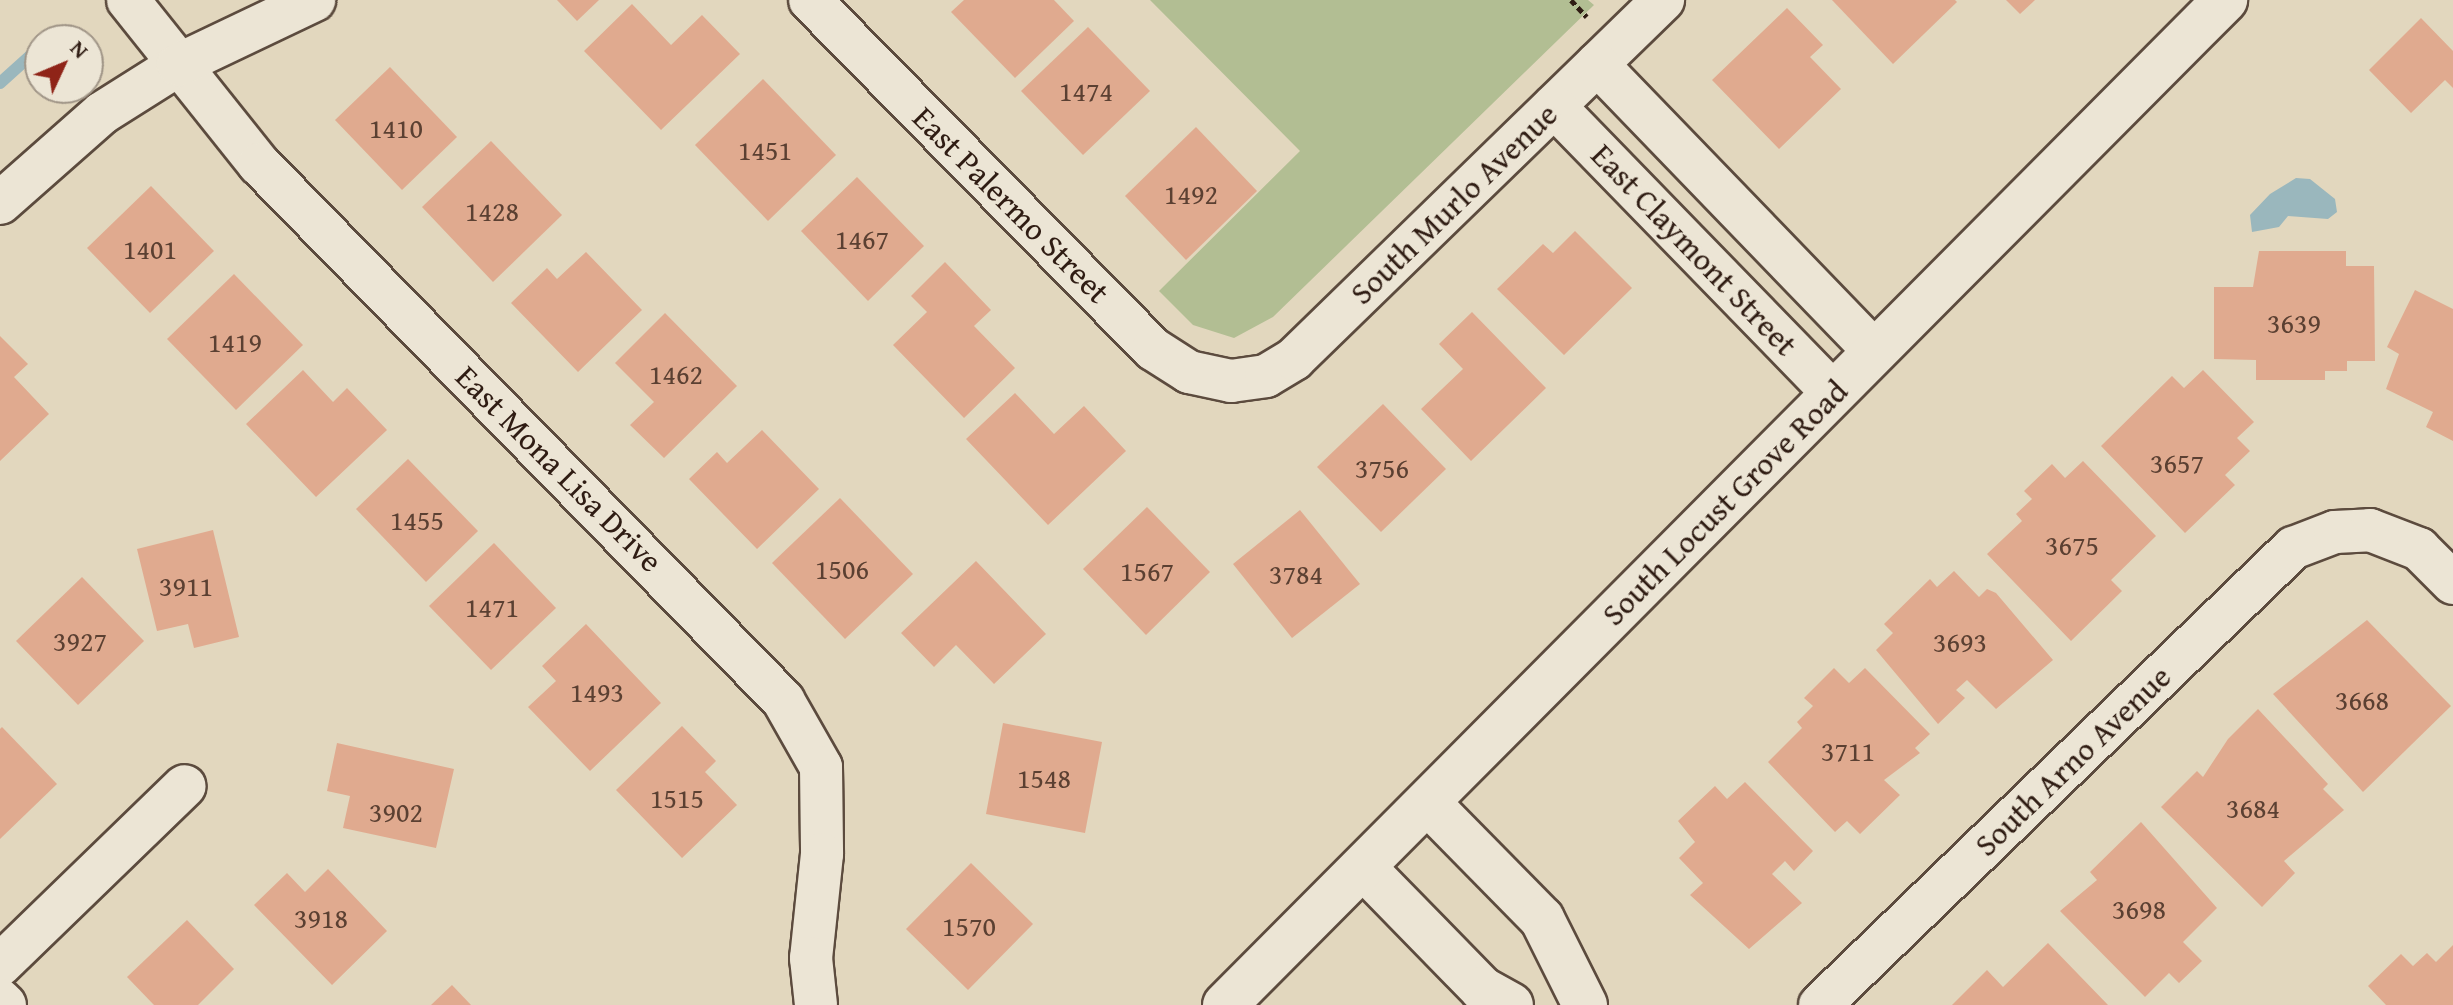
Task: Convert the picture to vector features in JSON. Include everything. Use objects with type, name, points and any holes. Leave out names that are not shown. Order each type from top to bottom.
[{"type":"main road","name":"South Locust Grove Road","points":[[1225,1005],[1429,804],[1874,351],[2225,0]]},
{"type":"main road","points":[[1429,804],[1542,919],[1585,1005]]},
{"type":"main road","points":[[1364,868],[1482,989],[1511,1005]]},
{"type":"street","name":"East Mona Lisa Drive","points":[[128,0],[259,164],[783,700],[821,767],[822,854],[811,958],[816,1005]]},
{"type":"street","points":[[0,203],[102,113],[178,65],[314,0]]},
{"type":"street","name":"East Palermo Street","points":[[810,0],[1153,349],[1189,372],[1231,381]]},
{"type":"street","name":"South Murlo Avenue","points":[[1231,381],[1266,376],[1294,359],[1663,0]]},
{"type":"street","name":"East Claymont Street","points":[[1597,64],[1874,351]]},
{"type":"street","name":"East Claymont Street","points":[[1554,106],[1833,393]]},
{"type":"street","name":"South Arno Avenue","points":[[1820,1005],[2293,548],[2335,532],[2370,530],[2419,549],[2453,583]]},
{"type":"street","points":[[0,965],[185,786]]},
{"type":"street","points":[[0,1000],[5,1005]]},
{"type":"path","points":[[1571,0],[1587,17]]},
{"type":"green space","points":[[1150,0],[1588,0],[1594,5],[1273,317],[1234,338],[1193,325],[1159,291],[1300,151]]},
{"type":"water","points":[[2296,178],[2310,179],[2335,199],[2337,212],[2328,219],[2288,216],[2279,227],[2252,232],[2250,215],[2270,194]]},
{"type":"building","points":[[557,0],[599,0],[577,21]]},
{"type":"building","points":[[964,0],[1054,0],[1074,21],[1015,78],[951,12]]},
{"type":"building","points":[[1832,0],[1955,0],[1957,2],[1893,64]]},
{"type":"building","points":[[2006,0],[2035,0],[2020,14]]},
{"type":"building","points":[[632,4],[671,45],[702,15],[740,54],[661,130],[584,51]]},
{"type":"building","points":[[1787,8],[1823,45],[1810,57],[1841,89],[1779,149],[1712,80]]},
{"type":"building","points":[[2421,18],[2453,51],[2453,88],[2445,80],[2411,113],[2369,70]]},
{"type":"building","points":[[1088,27],[1150,91],[1083,155],[1021,91]]},
{"type":"building","points":[[390,67],[457,137],[402,190],[335,120]]},
{"type":"building","points":[[763,79],[836,155],[768,221],[695,145]]},
{"type":"building","points":[[1196,127],[1257,191],[1186,260],[1125,196]]},
{"type":"building","points":[[491,141],[562,215],[493,282],[422,207]]},
{"type":"building","points":[[857,177],[924,246],[868,301],[801,231]]},
{"type":"building","points":[[151,186],[214,251],[150,313],[87,248]]},
{"type":"building","points":[[1575,231],[1632,288],[1564,355],[1497,289],[1543,244],[1553,253]]},
{"type":"building","points":[[2259,251],[2346,251],[2346,266],[2374,266],[2375,361],[2347,361],[2347,371],[2325,371],[2325,380],[2256,380],[2256,360],[2214,359],[2214,287],[2253,287]]},
{"type":"building","points":[[586,252],[642,310],[578,372],[511,303],[547,268],[557,279]]},
{"type":"building","points":[[945,262],[991,310],[974,326],[1015,368],[964,418],[893,345],[927,312],[911,296]]},
{"type":"building","points":[[234,274],[303,345],[236,410],[167,339]]},
{"type":"building","points":[[2415,290],[2453,309],[2453,441],[2426,427],[2433,412],[2386,389],[2399,354],[2387,347]]},
{"type":"building","points":[[1472,312],[1546,388],[1471,461],[1421,409],[1463,369],[1439,344]]},
{"type":"building","points":[[665,313],[737,386],[664,458],[630,425],[654,402],[615,363]]},
{"type":"building","points":[[0,336],[28,364],[14,377],[49,414],[0,461]]},
{"type":"building","points":[[303,370],[333,402],[347,388],[387,430],[316,497],[246,424]]},
{"type":"building","points":[[2203,370],[2254,422],[2237,438],[2250,451],[2225,475],[2235,485],[2185,533],[2101,446],[2172,376],[2184,388]]},
{"type":"building","points":[[1015,393],[1054,434],[1084,406],[1126,451],[1048,525],[966,439]]},
{"type":"building","points":[[1383,404],[1446,469],[1381,532],[1317,467]]},
{"type":"building","points":[[762,430],[819,489],[757,549],[689,479],[717,452],[727,463]]},
{"type":"building","points":[[408,459],[478,531],[426,582],[356,509]]},
{"type":"building","points":[[2083,461],[2156,536],[2111,580],[2122,591],[2071,641],[1987,554],[2022,521],[2016,514],[2032,499],[2024,491],[2052,464],[2065,478]]},
{"type":"building","points":[[840,498],[913,574],[845,639],[772,563]]},
{"type":"building","points":[[1147,507],[1210,572],[1146,635],[1083,569]]},
{"type":"building","points":[[1300,510],[1360,584],[1292,638],[1233,564]]},
{"type":"building","points":[[213,530],[239,637],[194,648],[188,624],[157,631],[137,549]]},
{"type":"building","points":[[494,543],[556,608],[491,670],[429,606]]},
{"type":"building","points":[[976,561],[1046,634],[994,684],[956,645],[934,667],[901,633]]},
{"type":"building","points":[[1954,571],[1979,597],[1987,589],[1996,593],[2053,660],[1996,709],[1967,680],[1956,690],[1965,698],[1938,724],[1876,650],[1893,633],[1884,624],[1930,579],[1937,587]]},
{"type":"building","points":[[82,577],[144,641],[78,705],[16,641]]},
{"type":"building","points":[[2367,620],[2451,706],[2363,792],[2273,694]]},
{"type":"building","points":[[586,624],[661,703],[590,771],[528,707],[556,681],[542,666]]},
{"type":"building","points":[[1834,668],[1849,683],[1865,668],[1930,734],[1915,748],[1920,753],[1884,780],[1900,795],[1860,834],[1847,821],[1835,832],[1768,762],[1802,728],[1797,722],[1813,706],[1804,698]]},
{"type":"building","points":[[2258,709],[2328,784],[2323,789],[2344,810],[2284,861],[2295,873],[2262,907],[2161,807],[2197,771],[2203,777],[2228,739]]},
{"type":"building","points":[[1003,723],[1102,742],[1085,833],[986,814]]},
{"type":"building","points":[[682,726],[716,761],[705,772],[737,805],[682,858],[616,790]]},
{"type":"building","points":[[2,727],[57,784],[0,839],[0,729]]},
{"type":"building","points":[[337,743],[454,769],[436,848],[343,828],[350,796],[327,791]]},
{"type":"building","points":[[1745,782],[1813,851],[1794,871],[1785,861],[1772,874],[1802,903],[1749,949],[1690,895],[1703,883],[1679,858],[1695,842],[1678,821],[1715,786],[1727,799]]},
{"type":"building","points":[[2141,822],[2217,908],[2183,942],[2202,961],[2179,983],[2169,973],[2145,997],[2060,911],[2097,880],[2090,872]]},
{"type":"building","points":[[971,863],[1033,924],[968,990],[906,929]]},
{"type":"building","points":[[328,869],[387,931],[332,985],[254,905],[287,873],[305,892]]},
{"type":"building","points":[[187,920],[234,969],[198,1005],[154,1005],[127,977]]},
{"type":"building","points":[[2048,943],[2108,1005],[1952,1005],[1987,970],[2003,987]]},
{"type":"building","points":[[2453,945],[2453,1005],[2386,1005],[2368,986],[2401,954],[2413,966],[2427,953],[2436,962]]},
{"type":"building","points":[[452,985],[471,1005],[431,1005]]},
{"type":"waterway","points":[[0,83],[24,61]]}]
